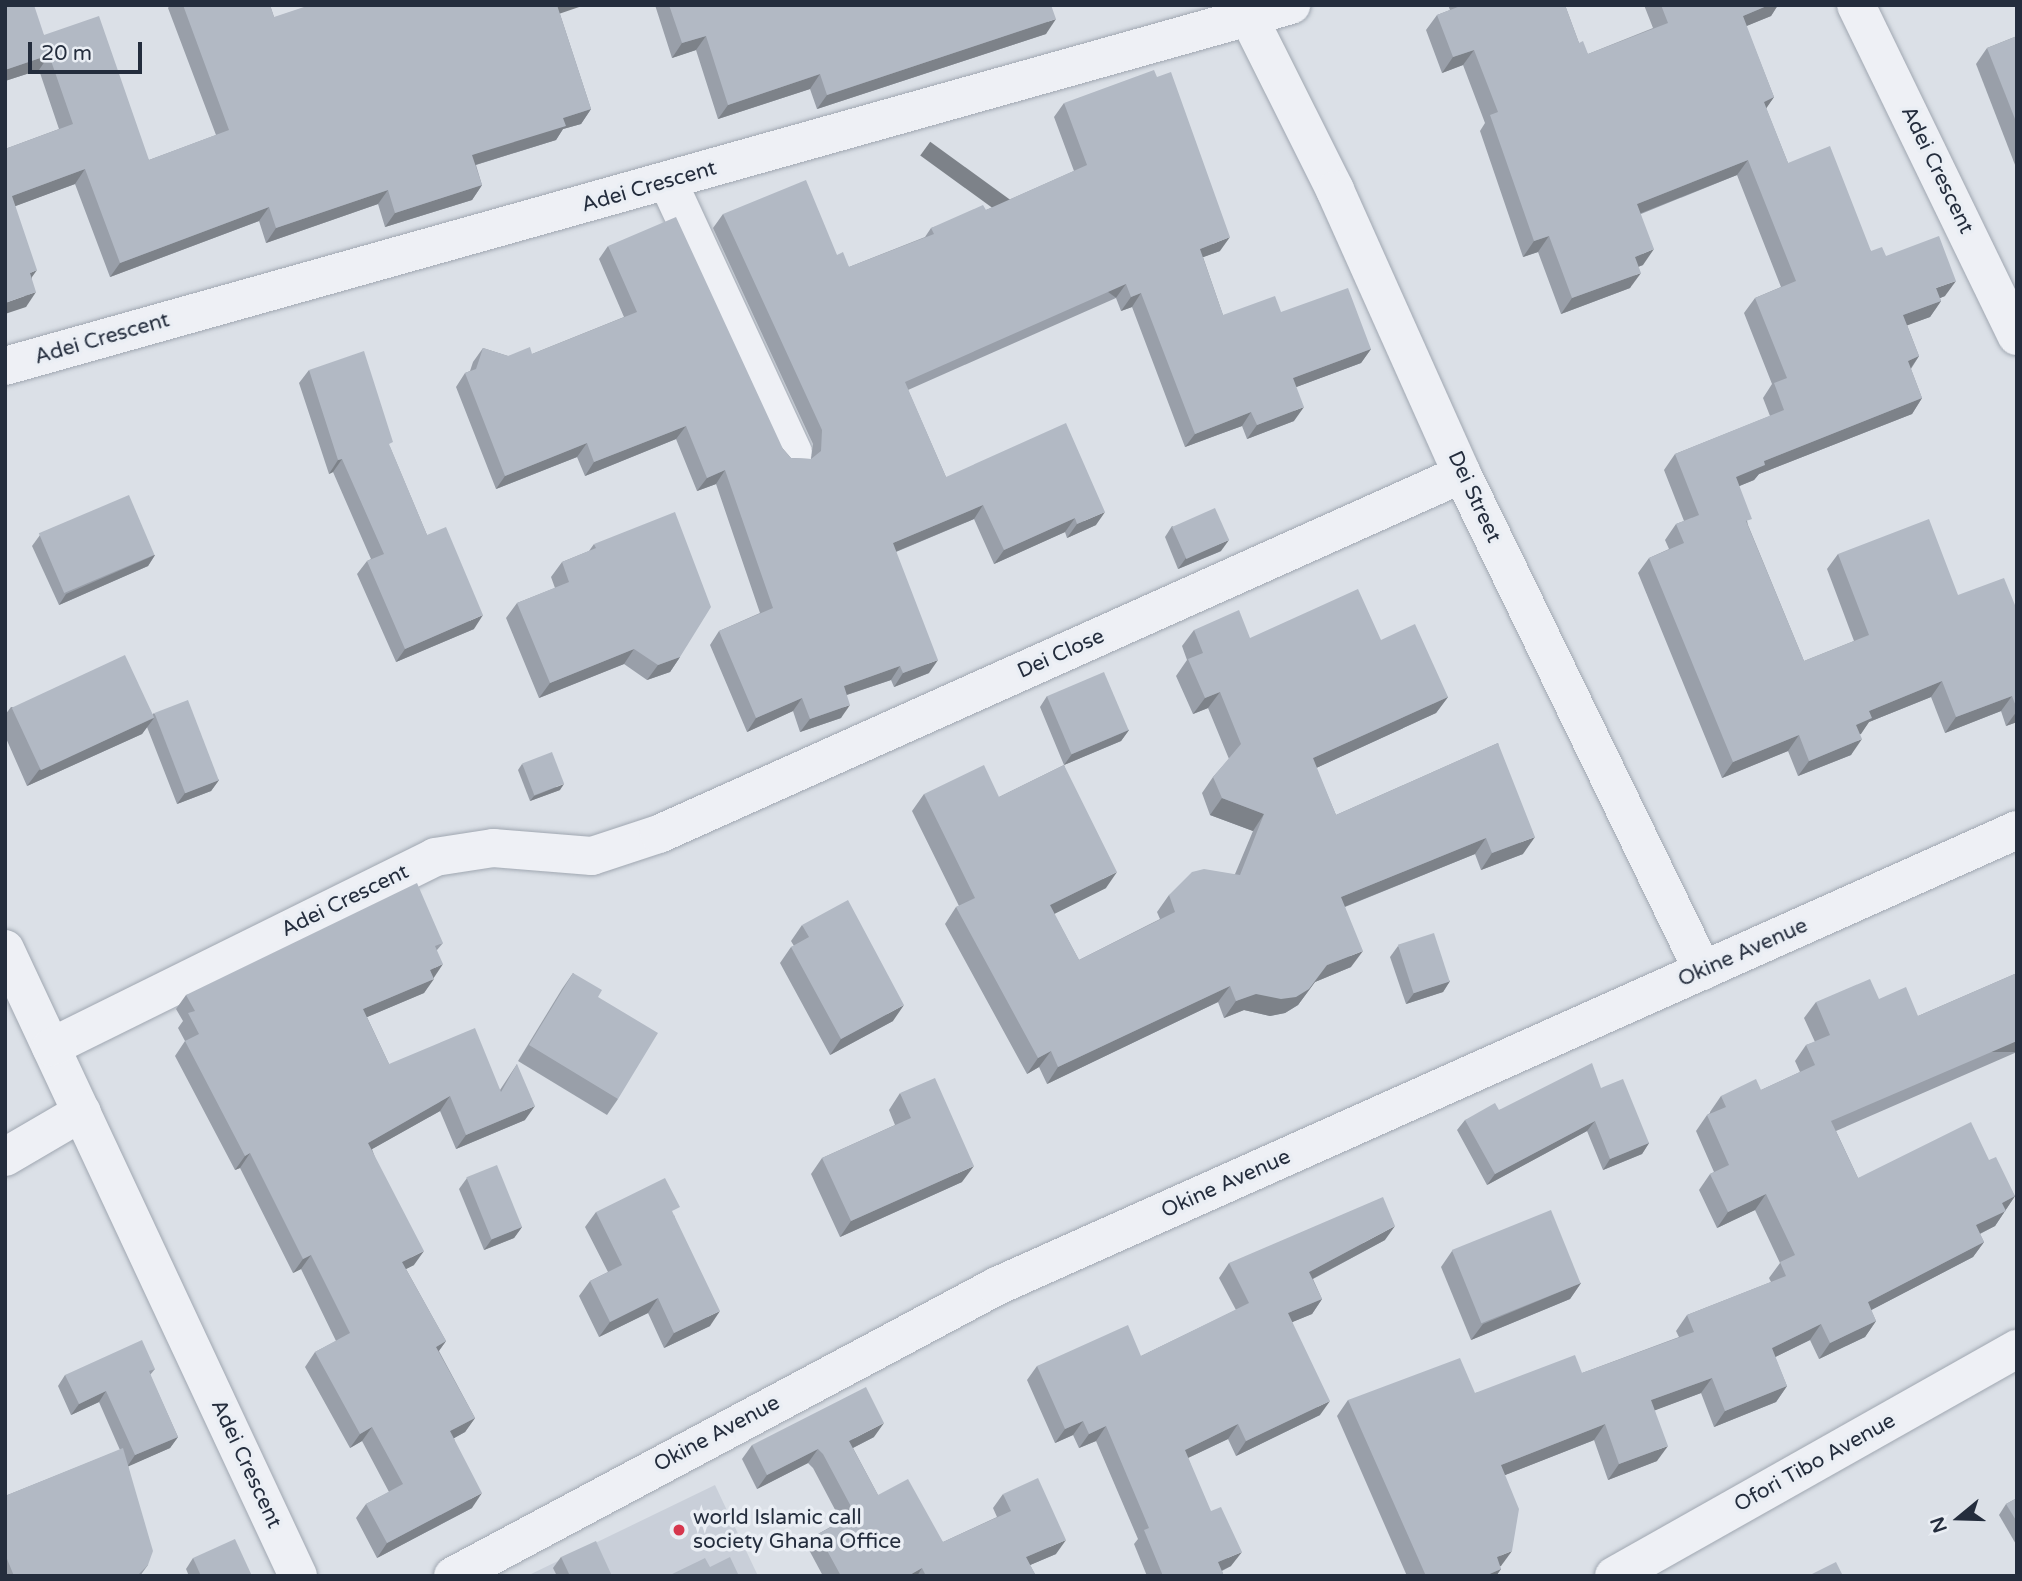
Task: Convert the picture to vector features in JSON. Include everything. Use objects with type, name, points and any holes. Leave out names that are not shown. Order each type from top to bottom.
[{"type":"street","name":"Adei Crescent","points":[[5,366],[1250,20],[1291,5]]},
{"type":"street","name":"Adei Crescent","points":[[1856,5],[2017,336]]},
{"type":"street","name":"Dei Street","points":[[1250,20],[1335,190],[1462,474],[1703,971]]},
{"type":"street","points":[[668,182],[793,453]]},
{"type":"street","name":"Dei Close","points":[[659,834],[1462,474]]},
{"type":"street","name":"Okine Avenue","points":[[453,1576],[997,1286],[2017,830]]},
{"type":"street","name":"Adei Crescent","points":[[51,1047],[435,857],[493,848],[592,856],[659,834]]},
{"type":"street","name":"Adei Crescent","points":[[5,949],[298,1576]]},
{"type":"street","points":[[5,1157],[82,1112]]},
{"type":"street","name":"Ofori Tibo Avenue","points":[[1614,1576],[2017,1349]]},
{"type":"shaded area","name":"world Islamic call society Ghana Office","points":[[715,1485],[758,1576],[527,1576]]},
{"type":"building","points":[[5,5],[34,5],[44,35],[99,16],[149,160],[229,130],[183,5],[270,5],[274,17],[310,5],[557,5],[591,109],[563,118],[566,126],[472,155],[482,185],[395,213],[388,190],[276,228],[269,207],[120,263],[85,169],[12,196],[37,270],[30,273],[36,292],[5,303],[5,149],[73,124],[49,55],[5,70]]},
{"type":"building","points":[[669,5],[1051,5],[1056,19],[827,95],[820,74],[728,105],[706,36],[682,43]]},
{"type":"building","points":[[1463,5],[1565,5],[1579,43],[1583,41],[1588,54],[1668,23],[1661,5],[1769,5],[1743,16],[1774,97],[1764,102],[1788,163],[1830,146],[1871,251],[1882,247],[1886,256],[1939,236],[1956,281],[1936,288],[1941,301],[1903,315],[1919,356],[1908,361],[1922,398],[1764,461],[1765,465],[1736,477],[1752,519],[1746,521],[1804,661],[1869,635],[1838,554],[1929,519],[1958,595],[2004,578],[2017,610],[2017,709],[2012,696],[1956,717],[1942,681],[1869,711],[1872,718],[1856,725],[1862,739],[1809,761],[1799,735],[1733,762],[1649,558],[1684,543],[1676,524],[1699,515],[1675,454],[1784,410],[1774,383],[1787,378],[1755,298],[1796,281],[1748,160],[1637,204],[1654,249],[1635,257],[1641,273],[1572,298],[1549,236],[1534,241],[1490,115],[1498,112],[1474,50],[1453,57],[1437,15]]},
{"type":"building","points":[[2017,36],[2017,124],[1987,48]]},
{"type":"building","points":[[1154,70],[1157,77],[1171,72],[1230,237],[1200,249],[1223,315],[1275,296],[1281,312],[1348,288],[1371,349],[1293,378],[1304,407],[1257,425],[1251,412],[1195,434],[1141,293],[1131,297],[1126,284],[905,382],[946,477],[1066,423],[1105,512],[1077,524],[1075,518],[1004,550],[983,505],[893,543],[938,660],[903,673],[900,666],[844,686],[850,705],[810,719],[802,698],[756,718],[719,631],[773,608],[725,470],[707,478],[686,426],[594,462],[587,443],[505,476],[465,373],[476,369],[483,348],[508,356],[530,347],[532,354],[637,312],[608,246],[676,217],[783,449],[791,458],[811,459],[821,451],[822,430],[723,214],[806,180],[837,255],[843,252],[849,267],[934,234],[931,228],[983,205],[986,210],[1087,165],[1064,103]]},
{"type":"building","points":[[364,351],[393,442],[389,444],[427,535],[446,527],[483,615],[405,649],[367,561],[384,554],[342,459],[338,460],[309,370]]},
{"type":"building","points":[[129,495],[154,555],[64,593],[39,533]]},
{"type":"building","points":[[1215,508],[1229,540],[1186,559],[1172,527]]},
{"type":"building","points":[[675,512],[711,607],[680,657],[658,665],[634,649],[550,683],[517,603],[569,582],[562,562],[596,548],[594,544]]},
{"type":"building","points":[[1358,589],[1381,640],[1415,624],[1448,697],[1313,758],[1336,815],[1498,743],[1535,837],[1492,853],[1486,838],[1341,897],[1363,951],[1327,965],[1309,989],[1296,997],[1281,999],[1256,994],[1236,1001],[1230,986],[1058,1067],[1051,1051],[1038,1058],[956,907],[975,898],[924,794],[984,765],[999,797],[1064,765],[1117,872],[1050,905],[1079,960],[1175,912],[1169,895],[1192,872],[1204,869],[1240,875],[1264,814],[1222,798],[1213,777],[1241,744],[1220,692],[1205,698],[1188,659],[1203,653],[1194,630],[1239,610],[1250,638]]},
{"type":"building","points":[[125,655],[154,718],[41,770],[12,708]]},
{"type":"building","points":[[1104,672],[1129,730],[1072,754],[1047,696]]},
{"type":"building","points":[[188,700],[219,780],[185,793],[154,713]]},
{"type":"building","points":[[552,752],[564,784],[534,795],[522,763]]},
{"type":"building","points":[[417,883],[443,943],[435,946],[443,964],[430,970],[434,979],[363,1009],[389,1064],[475,1028],[501,1092],[517,1064],[535,1106],[466,1135],[450,1096],[368,1143],[424,1251],[402,1262],[446,1341],[436,1347],[475,1418],[450,1431],[482,1493],[387,1543],[366,1504],[403,1484],[372,1427],[360,1434],[315,1352],[350,1333],[311,1255],[303,1259],[250,1153],[245,1156],[185,1041],[199,1034],[188,1013],[195,1011],[186,995]]},
{"type":"building","points":[[848,900],[904,1005],[841,1039],[791,947],[809,937],[802,925]]},
{"type":"building","points":[[1434,933],[1450,982],[1414,993],[1398,945]]},
{"type":"building","points":[[573,973],[602,990],[598,997],[658,1033],[618,1099],[529,1045]]},
{"type":"building","points":[[2017,973],[2017,1041],[1831,1121],[1858,1178],[1971,1122],[1989,1160],[1996,1157],[2015,1196],[2002,1203],[2006,1211],[1976,1225],[1984,1242],[1868,1302],[1876,1321],[1830,1343],[1821,1324],[1772,1348],[1787,1386],[1725,1411],[1712,1378],[1651,1400],[1668,1446],[1619,1464],[1605,1424],[1501,1465],[1519,1509],[1512,1551],[1497,1557],[1501,1569],[1485,1576],[1426,1576],[1348,1400],[1460,1358],[1475,1393],[1575,1355],[1582,1373],[1694,1332],[1687,1315],[1786,1276],[1780,1262],[1795,1255],[1766,1194],[1728,1212],[1710,1174],[1729,1165],[1707,1115],[1726,1107],[1721,1096],[1756,1079],[1761,1090],[1815,1065],[1806,1045],[1830,1035],[1816,1002],[1870,979],[1879,999],[1906,987],[1918,1016]]},
{"type":"building","points":[[1592,1063],[1601,1088],[1623,1079],[1649,1143],[1610,1159],[1595,1121],[1495,1174],[1465,1120],[1495,1103],[1499,1110]]},
{"type":"building","points":[[935,1078],[974,1166],[851,1221],[822,1158],[911,1118],[900,1093]]},
{"type":"building","points":[[497,1165],[522,1227],[492,1239],[466,1177]]},
{"type":"building","points":[[665,1178],[680,1207],[672,1211],[720,1311],[674,1333],[658,1298],[610,1322],[590,1281],[622,1265],[596,1212]]},
{"type":"building","points":[[1383,1197],[1395,1226],[1309,1272],[1322,1299],[1288,1313],[1330,1401],[1246,1441],[1238,1424],[1185,1450],[1211,1511],[1221,1507],[1242,1552],[1218,1562],[1224,1576],[1163,1576],[1144,1530],[1149,1528],[1106,1426],[1089,1434],[1083,1421],[1065,1429],[1037,1366],[1128,1325],[1141,1356],[1249,1303],[1229,1263]]},
{"type":"building","points":[[1551,1210],[1581,1283],[1481,1323],[1452,1250]]},
{"type":"building","points":[[142,1340],[155,1369],[149,1371],[178,1437],[135,1455],[106,1391],[79,1404],[65,1375]]},
{"type":"building","points":[[866,1387],[884,1423],[849,1441],[878,1495],[908,1479],[943,1542],[1011,1511],[1003,1494],[1038,1478],[1066,1540],[1026,1557],[1036,1576],[926,1576],[922,1568],[908,1576],[841,1576],[818,1534],[855,1514],[823,1454],[818,1449],[767,1475],[752,1445]]},
{"type":"building","points":[[123,1448],[153,1551],[148,1565],[137,1576],[14,1576],[5,1554],[5,1496]]},
{"type":"building","points":[[2017,1498],[2017,1522],[2006,1504]]},
{"type":"building","points":[[235,1539],[252,1576],[201,1576],[193,1558]]},
{"type":"building","points":[[596,1541],[612,1576],[570,1576],[561,1557]]},
{"type":"building","points":[[730,1557],[739,1576],[668,1576],[705,1558],[710,1567]]},
{"type":"building","points":[[1836,1562],[1843,1576],[1808,1576]]},
{"type":"place","name":"world Islamic call society Ghana Office","points":[[679,1530]]}]
